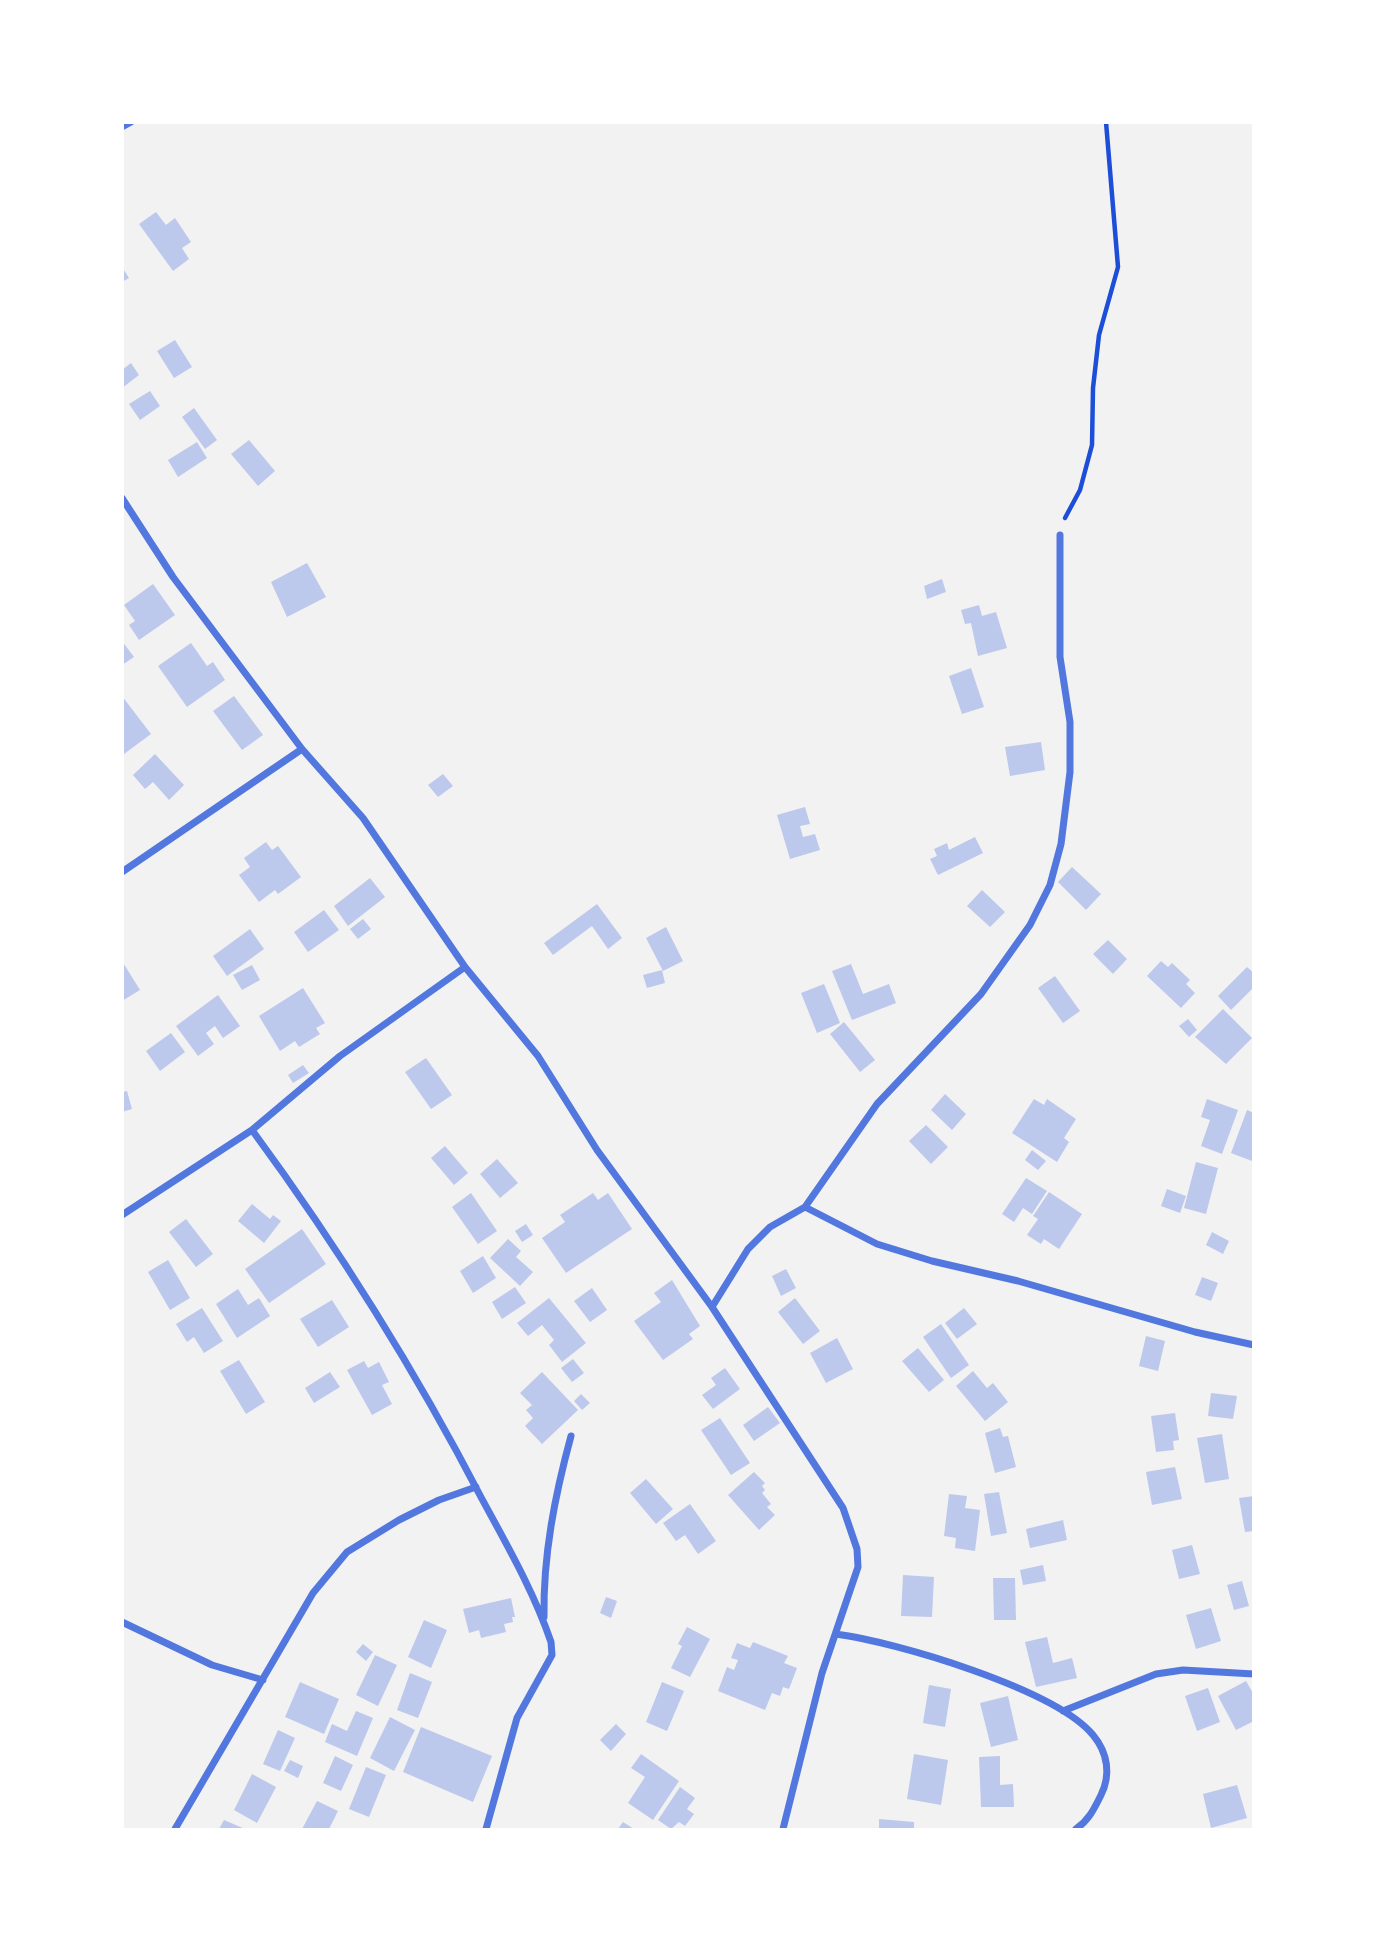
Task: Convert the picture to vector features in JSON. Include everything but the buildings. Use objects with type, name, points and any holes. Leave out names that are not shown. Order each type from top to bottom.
[{"type":"street","points":[[122,127],[131,122]]},
{"type":"street","points":[[122,498],[173,577],[302,749],[363,818],[465,967],[538,1056],[597,1150],[712,1307],[843,1508],[857,1549],[858,1567],[812,1709],[783,1829]]},
{"type":"street","points":[[712,1307],[748,1249],[771,1227],[805,1208],[877,1104],[981,994],[1030,925],[1050,885],[1061,844],[1070,772],[1070,722],[1060,657],[1060,535]]},
{"type":"street","points":[[122,872],[302,749]]},
{"type":"street","points":[[122,1215],[252,1130],[340,1056],[465,967]]},
{"type":"street","points":[[252,1130],[322,1226],[423,1388],[544,1621]]},
{"type":"street","points":[[805,1208],[877,1244],[932,1261],[1018,1281],[1195,1332],[1254,1345]]},
{"type":"street","points":[[486,1829],[517,1717],[552,1655],[544,1621],[543,1585],[550,1531],[571,1436]]},
{"type":"street","points":[[174,1829],[313,1593],[347,1552],[399,1520],[439,1500],[476,1487]]},
{"type":"street","points":[[122,1622],[212,1665],[263,1680]]},
{"type":"street","points":[[836,1634],[869,1638],[933,1656],[1063,1711],[1093,1735],[1106,1758],[1108,1776],[1087,1822],[1076,1829]]},
{"type":"street","points":[[1063,1711],[1156,1674],[1183,1671],[1254,1674]]},
{"type":"path","points":[[1060,535],[1068,509],[1080,490],[1092,445],[1093,388],[1099,335],[1118,267],[1107,122]]}]
